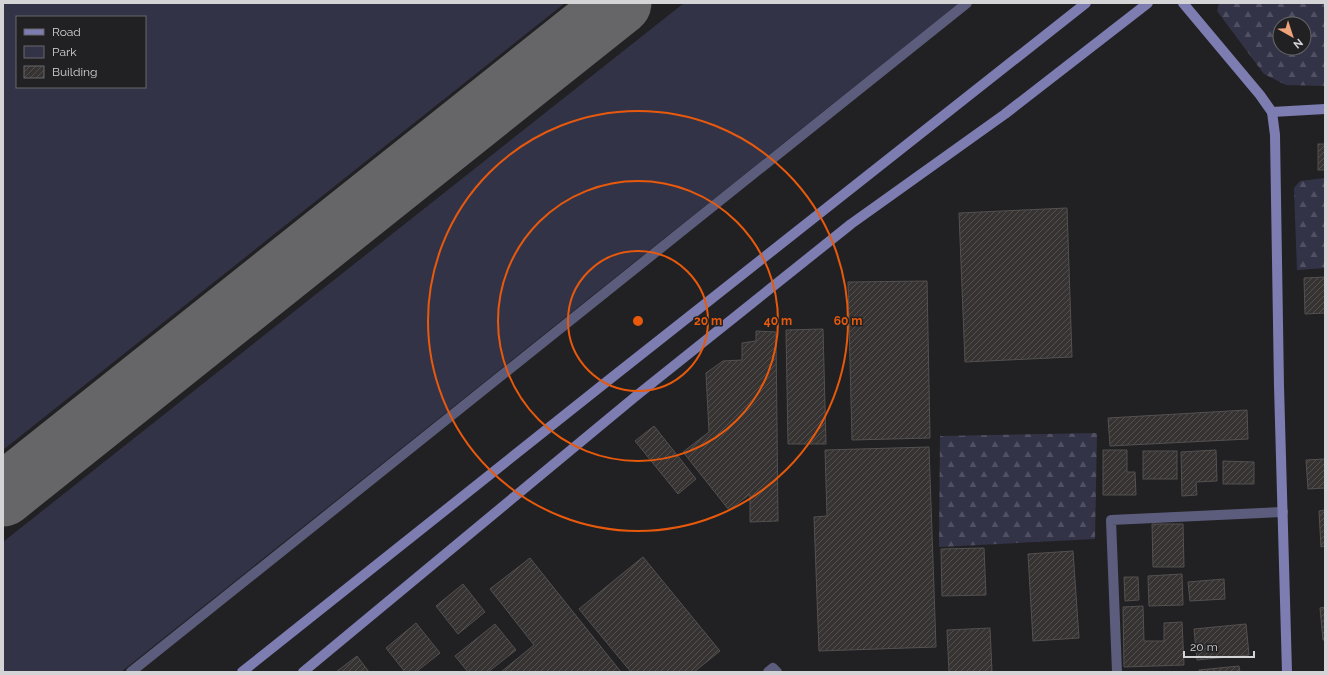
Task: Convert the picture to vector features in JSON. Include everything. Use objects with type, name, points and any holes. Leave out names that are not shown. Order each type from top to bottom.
[{"type":"street","points":[[131,672],[967,3]]},
{"type":"street","points":[[247,670],[610,379],[1086,3]]},
{"type":"street","points":[[303,672],[636,396],[851,224],[1005,114],[1148,3]]},
{"type":"street","points":[[1183,3],[1260,95],[1272,112],[1275,135],[1279,386],[1287,672]]},
{"type":"street","points":[[1272,112],[1325,109]]},
{"type":"street","points":[[1117,672],[1111,520],[1283,512]]},
{"type":"street","points":[[768,672],[773,668],[777,672]]},
{"type":"green space","points":[[3,3],[565,3],[3,450]]},
{"type":"green space","points":[[684,3],[959,3],[121,672],[3,672],[3,542]]},
{"type":"green space","points":[[1219,3],[1325,3],[1325,86],[1286,85],[1264,74],[1217,11]]},
{"type":"green space","points":[[1325,178],[1325,268],[1297,270],[1294,188],[1300,181]]},
{"type":"green space","points":[[1097,433],[1095,539],[939,547],[940,436]]},
{"type":"building","points":[[1318,144],[1325,144],[1325,170],[1318,170]]},
{"type":"building","points":[[1067,208],[1072,357],[965,362],[959,213]]},
{"type":"building","points":[[1325,277],[1325,313],[1305,314],[1304,278]]},
{"type":"building","points":[[927,281],[930,438],[852,440],[848,282]]},
{"type":"building","points":[[823,329],[826,444],[788,444],[786,330]]},
{"type":"building","points":[[756,331],[776,332],[778,521],[750,522],[750,494],[729,510],[683,452],[709,432],[706,373],[723,361],[742,360],[742,343],[756,341]]},
{"type":"building","points":[[1247,410],[1248,439],[1110,446],[1108,418]]},
{"type":"building","points":[[654,426],[696,479],[678,494],[635,441]]},
{"type":"building","points":[[929,447],[936,647],[819,651],[814,517],[827,516],[825,450]]},
{"type":"building","points":[[1103,450],[1127,450],[1127,472],[1135,472],[1136,495],[1103,495]]},
{"type":"building","points":[[1216,450],[1217,481],[1196,482],[1197,495],[1182,496],[1181,452]]},
{"type":"building","points":[[1143,451],[1177,451],[1177,479],[1143,479]]},
{"type":"building","points":[[1325,459],[1325,488],[1308,489],[1306,460]]},
{"type":"building","points":[[1223,461],[1254,462],[1254,484],[1223,484]]},
{"type":"building","points":[[1325,510],[1325,546],[1321,547],[1319,511]]},
{"type":"building","points":[[1152,524],[1183,524],[1184,567],[1153,567]]},
{"type":"building","points":[[984,548],[986,595],[942,596],[941,549]]},
{"type":"building","points":[[1073,551],[1079,638],[1033,641],[1028,554]]},
{"type":"building","points":[[643,557],[720,651],[694,672],[631,672],[579,609]]},
{"type":"building","points":[[530,558],[621,672],[501,672],[534,645],[490,589]]},
{"type":"building","points":[[1182,574],[1183,605],[1149,606],[1148,576]]},
{"type":"building","points":[[1124,577],[1138,577],[1139,600],[1125,601]]},
{"type":"building","points":[[1224,579],[1225,599],[1190,601],[1188,582]]},
{"type":"building","points":[[463,584],[485,612],[458,634],[436,606]]},
{"type":"building","points":[[1143,606],[1144,641],[1164,641],[1164,623],[1182,622],[1184,665],[1124,667],[1123,607]]},
{"type":"building","points":[[1325,607],[1325,640],[1323,640],[1320,608]]},
{"type":"building","points":[[416,623],[440,653],[416,672],[405,672],[386,648]]},
{"type":"building","points":[[495,624],[516,650],[488,672],[468,672],[455,656]]},
{"type":"building","points":[[1246,624],[1249,655],[1197,660],[1194,629]]},
{"type":"building","points":[[990,628],[992,672],[949,672],[947,630]]},
{"type":"building","points":[[357,656],[369,672],[336,672]]},
{"type":"building","points":[[1239,666],[1240,672],[1199,672],[1199,670]]},
{"type":"taxiway","points":[[3,495],[620,3]]}]
